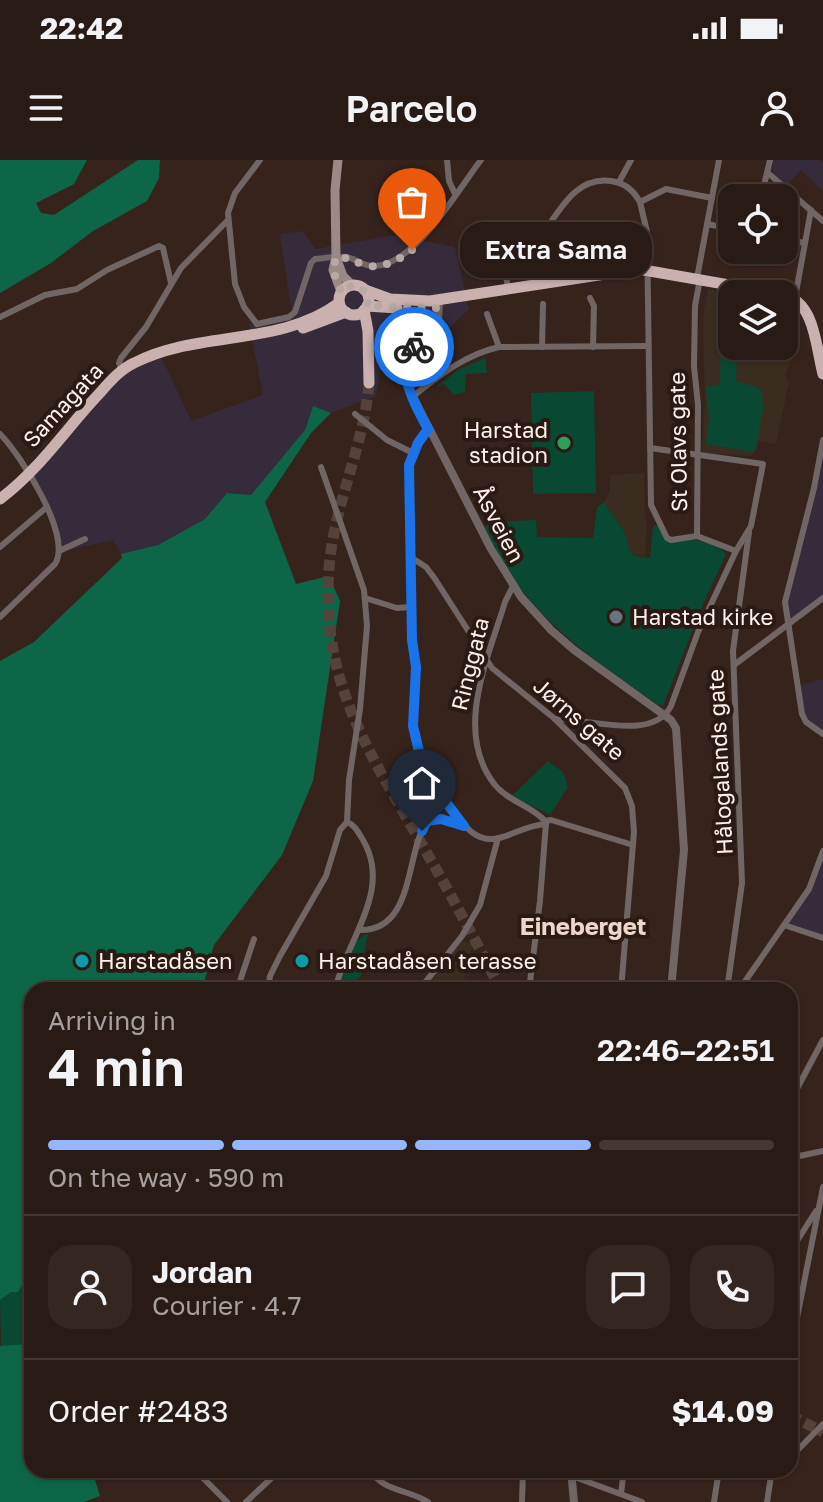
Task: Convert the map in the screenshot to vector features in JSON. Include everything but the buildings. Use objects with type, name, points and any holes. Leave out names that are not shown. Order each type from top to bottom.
[{"type":"highway","points":[[523,287],[622,270],[646,270],[718,283]]},
{"type":"highway","name":"Samagata","points":[[0,499],[30,472],[123,370],[153,354],[315,316],[368,299],[365,290],[390,299],[439,304],[523,287]]},
{"type":"highway","name":"Samagata","points":[[352,303],[439,304],[491,299],[523,287]]},
{"type":"highway","points":[[352,303],[368,331],[369,383]]},
{"type":"highway","points":[[798,305],[808,315],[822,368]]},
{"type":"main road","points":[[338,160],[336,257],[352,303]]},
{"type":"street","points":[[260,160],[235,193],[228,220],[235,284],[244,307],[258,329],[295,312],[313,260],[350,257],[369,266],[394,261],[412,250],[481,160]]},
{"type":"street","points":[[447,160],[449,181],[455,194]]},
{"type":"street","points":[[619,182],[631,160]]},
{"type":"street","name":"St Olavs gate","points":[[719,160],[695,306],[697,536],[736,551]]},
{"type":"street","points":[[765,184],[770,160]]},
{"type":"street","points":[[768,173],[823,221]]},
{"type":"street","points":[[508,288],[506,276],[509,271],[537,242],[578,188],[599,180],[619,182],[633,191],[646,223],[651,505],[663,534],[671,540],[697,536]]},
{"type":"street","points":[[640,202],[666,189],[712,198]]},
{"type":"street","points":[[792,280],[811,210]]},
{"type":"street","points":[[123,370],[119,363],[121,358],[146,327],[181,268],[228,220]]},
{"type":"street","points":[[707,224],[718,226]]},
{"type":"street","points":[[798,242],[804,243]]},
{"type":"street","points":[[0,317],[45,295],[77,289],[107,270],[159,246],[163,248],[171,283]]},
{"type":"street","points":[[590,298],[594,306],[593,347]]},
{"type":"street","name":"Åsveien","points":[[439,304],[436,325],[418,341],[408,359],[406,379],[428,429],[513,586],[535,614],[562,640],[665,716]]},
{"type":"street","points":[[542,347],[543,304]]},
{"type":"street","points":[[487,314],[499,347]]},
{"type":"street","points":[[412,397],[460,361],[499,347],[647,346]]},
{"type":"street","points":[[355,414],[387,440],[413,453]]},
{"type":"street","points":[[428,429],[413,453],[409,484],[412,649],[416,667],[414,735],[426,773],[464,826],[477,836],[498,838],[546,822],[530,982]]},
{"type":"street","points":[[0,434],[30,472],[47,507],[59,551],[59,560],[0,617]]},
{"type":"street","points":[[823,440],[785,602],[802,714],[810,726],[823,734]]},
{"type":"street","points":[[650,448],[696,456]]},
{"type":"street","name":"Hålogalands gate","points":[[696,456],[763,464],[735,621],[742,883],[728,982]]},
{"type":"street","points":[[269,982],[280,956],[326,876],[340,830],[347,822],[349,780],[360,709],[366,633],[363,585],[321,467]]},
{"type":"street","points":[[0,547],[47,507]]},
{"type":"street","name":"Hålogalands gate","points":[[736,551],[749,532]]},
{"type":"street","points":[[59,551],[85,539]]},
{"type":"street","points":[[555,719],[584,720],[620,727],[651,723],[665,716],[698,632],[736,551]]},
{"type":"street","name":"Jørns gate","points":[[412,558],[426,567],[435,579],[487,662],[555,719],[625,788],[632,806],[633,845],[622,982]]},
{"type":"street","name":"Ringgata","points":[[513,586],[487,662],[473,725],[478,753],[488,775],[502,792],[546,822],[551,820],[633,845]]},
{"type":"street","points":[[365,598],[397,608],[411,607]]},
{"type":"street","points":[[734,665],[823,598]]},
{"type":"street","points":[[665,716],[674,723],[677,732],[684,834],[672,982]]},
{"type":"street","points":[[359,930],[378,926],[399,905],[419,836],[427,821],[441,819],[464,826]]},
{"type":"street","points":[[338,982],[371,894],[374,868],[365,844],[354,826],[347,822]]},
{"type":"street","points":[[425,982],[462,936],[480,905],[498,838]]},
{"type":"street","points":[[745,982],[809,889],[823,851]]},
{"type":"street","points":[[784,925],[823,938]]},
{"type":"street","points":[[240,982],[254,939]]},
{"type":"street","points":[[798,1087],[823,1040]]},
{"type":"street","points":[[798,1156],[823,1151]]},
{"type":"street","points":[[798,1316],[823,1187]]},
{"type":"street","points":[[798,1240],[818,1209]]},
{"type":"street","points":[[798,1450],[823,1424]]},
{"type":"street","points":[[203,1478],[227,1502]]},
{"type":"street","points":[[246,1502],[272,1478]]},
{"type":"street","points":[[375,1478],[428,1502]]},
{"type":"street","points":[[522,1502],[523,1478]]},
{"type":"street","points":[[572,1478],[574,1502]]},
{"type":"street","points":[[584,1478],[642,1502]]},
{"type":"street","points":[[621,1493],[623,1478]]},
{"type":"street","points":[[714,1502],[718,1478]]},
{"type":"street","points":[[767,1502],[772,1478]]},
{"type":"shaded area","points":[[772,160],[819,160],[823,163],[823,191],[801,170],[788,184],[773,172]]},
{"type":"shaded area","points":[[303,231],[316,249],[395,235],[455,247],[469,309],[419,358],[382,360],[376,396],[331,413],[313,406],[305,430],[251,496],[227,493],[205,519],[158,545],[121,554],[113,540],[61,552],[44,505],[25,470],[127,362],[159,352],[191,421],[263,395],[249,323],[292,315],[280,234]]},
{"type":"shaded area","points":[[708,289],[718,291],[718,360],[791,360],[785,376],[789,382],[776,444],[758,441],[757,449],[751,456],[702,453],[705,403],[703,317]]},
{"type":"shaded area","points":[[823,450],[823,595],[786,624],[786,593]]},
{"type":"shaded area","points":[[644,473],[647,521],[645,557],[630,551],[624,531],[604,502],[610,491],[610,475]]},
{"type":"shaded area","points":[[823,679],[823,733],[808,723],[795,687]]},
{"type":"shaded area","points":[[823,855],[823,940],[783,927],[807,890]]},
{"type":"shaded area","points":[[461,941],[473,944],[464,978],[473,982],[428,982]]},
{"type":"green space","points":[[0,160],[87,160],[74,184],[36,203],[41,213],[54,215],[138,160],[160,160],[159,178],[147,201],[93,231],[51,263],[0,293]]},
{"type":"green space","points":[[485,358],[487,373],[466,374],[465,392],[454,395],[444,384],[436,387],[458,370]]},
{"type":"green space","points":[[720,360],[737,360],[736,381],[762,391],[763,409],[753,452],[706,444],[709,419],[706,387],[720,385]]},
{"type":"green space","name":"Harstad stadion","points":[[594,391],[596,493],[533,494],[531,393]]},
{"type":"green space","points":[[313,406],[331,413],[311,433],[265,502],[296,584],[329,576],[340,601],[313,781],[282,855],[214,945],[204,982],[24,982],[24,1282],[18,1292],[11,1292],[0,1300],[0,661],[34,642],[122,558],[121,554],[158,545],[205,519],[227,493],[251,495],[305,430]]},
{"type":"green space","points":[[604,502],[624,531],[634,556],[650,558],[653,526],[657,525],[667,541],[706,542],[726,554],[663,706],[596,661],[540,611],[509,572],[485,528],[489,522],[536,520],[537,537],[593,538],[597,507]]},
{"type":"green space","points":[[548,761],[563,772],[568,787],[550,815],[512,796]]},
{"type":"green space","points":[[368,933],[363,959],[368,965],[356,982],[340,982],[357,940]]},
{"type":"green space","points":[[24,1281],[24,1344],[1,1347],[0,1300]]},
{"type":"green space","points":[[24,1344],[24,1478],[94,1478],[100,1496],[84,1502],[0,1502],[0,1346]]},
{"type":"tunnel","points":[[369,383],[329,568],[328,607],[339,676],[350,708],[379,770],[497,982]]},
{"type":"tunnel","points":[[798,1419],[823,1432]]},
{"type":"way so far","points":[[412,250],[394,261],[374,266],[360,264],[350,257],[336,257],[333,270],[341,292],[354,285],[365,290],[367,306],[439,308],[436,325],[414,347]]},
{"type":"place","name":"Extra Sama","points":[[412,250]]},
{"type":"place","name":"Harstad stadion","points":[[564,443]]},
{"type":"place","name":"Harstad kirke","points":[[616,617]]},
{"type":"place","name":"Harstadåsen","points":[[82,961]]},
{"type":"place","name":"Harstadåsen terasse","points":[[302,961]]},
{"type":"district","name":"Eineberget","points":[[583,927]]},
{"type":"route","points":[[414,347],[408,359],[406,379],[428,429],[409,465],[412,649],[416,667],[414,735],[426,773],[464,826],[435,819],[427,821],[422,831]]}]
